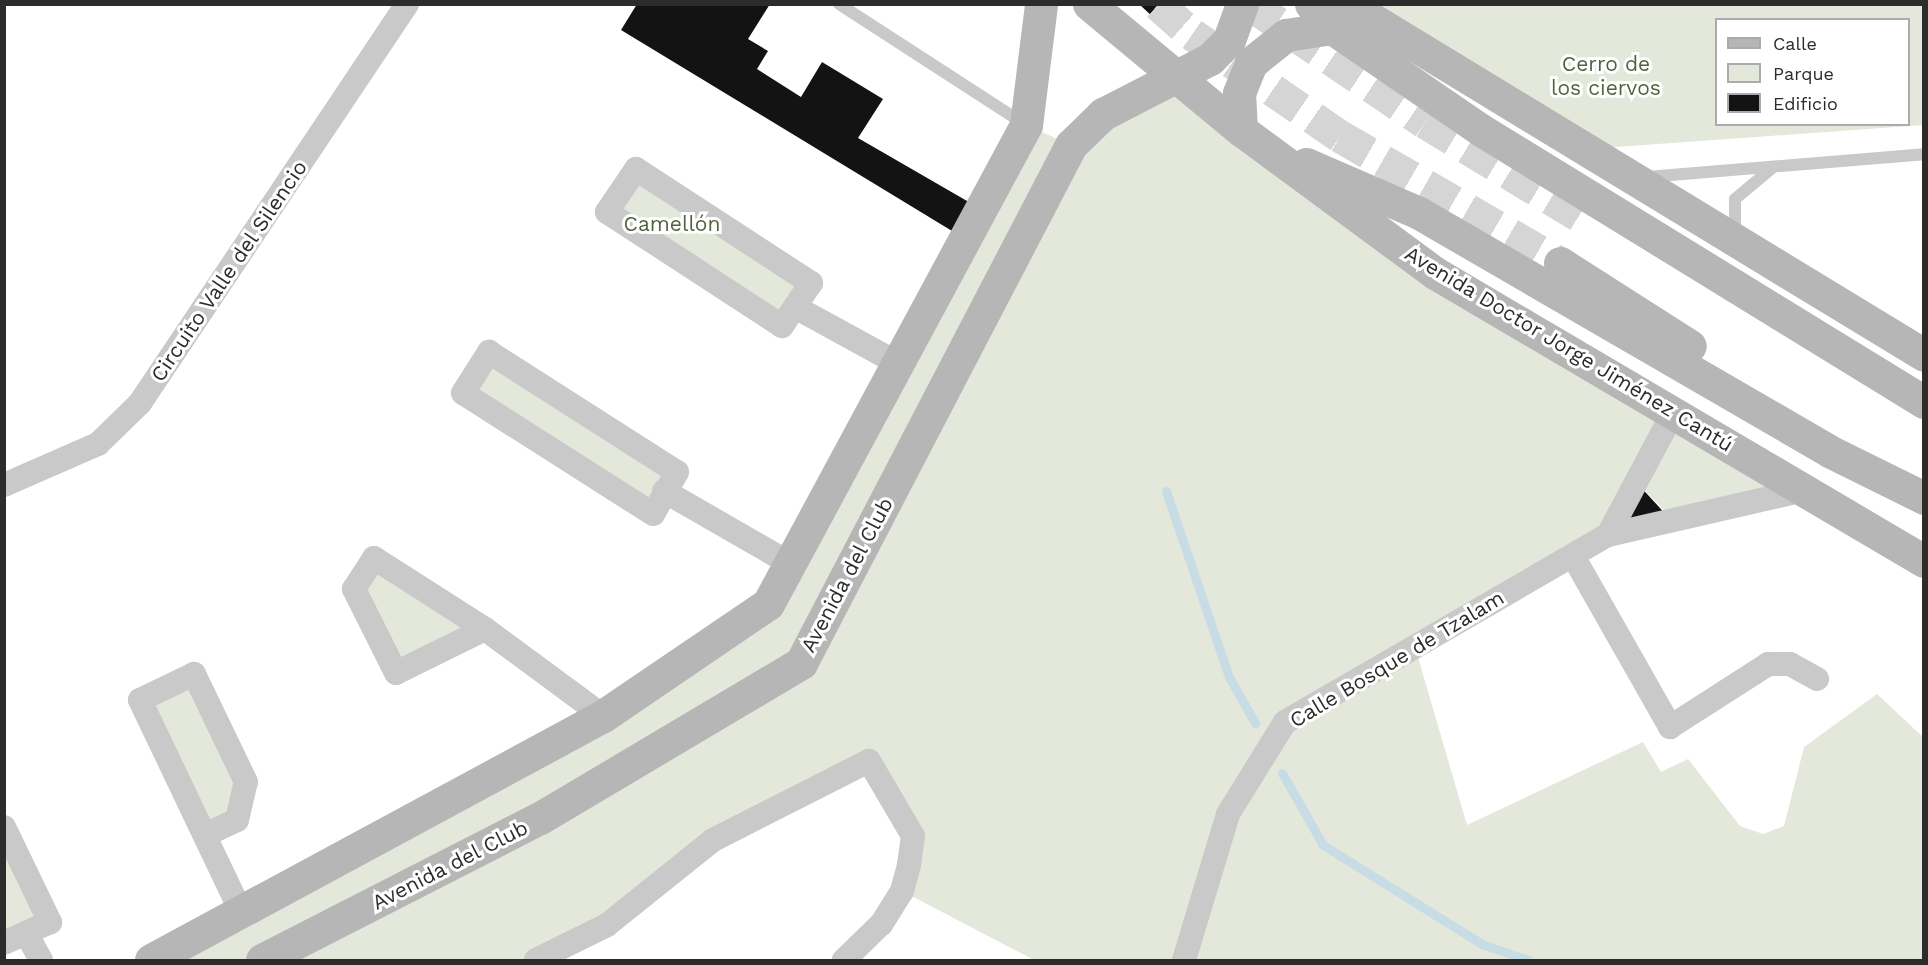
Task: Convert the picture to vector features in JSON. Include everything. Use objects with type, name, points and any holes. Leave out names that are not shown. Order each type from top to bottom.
[{"type":"street","name":"Circuito Valle del Silencio","points":[[4,485],[98,444],[140,403],[407,4]]},
{"type":"street","points":[[151,960],[603,716],[768,604],[901,365],[961,238],[1026,125],[1041,4]]},
{"type":"street","name":"Avenida Doctor Jorge Jiménez Cantú","points":[[1089,4],[1241,129],[1435,273],[1923,561]]},
{"type":"street","name":"Avenida del Club","points":[[262,960],[540,819],[801,663],[1071,145],[1103,114],[1210,59],[1229,40],[1242,4]]},
{"type":"street","points":[[1311,4],[1339,16],[1634,178],[1923,355]]},
{"type":"street","points":[[1241,129],[1239,93],[1251,63],[1286,35],[1339,16]]},
{"type":"street","points":[[1339,16],[1481,130],[1923,402]]},
{"type":"street","points":[[1268,149],[1419,213],[1829,451],[1923,498]]},
{"type":"street","points":[[636,169],[811,283],[795,307],[782,326],[607,212],[636,169]]},
{"type":"street","points":[[1582,217],[1923,417]]},
{"type":"street","points":[[1560,263],[1923,493]]},
{"type":"street","points":[[795,307],[901,365]]},
{"type":"street","points":[[489,352],[677,472],[664,491],[653,514],[463,393],[489,352]]},
{"type":"street","points":[[1608,535],[1673,413]]},
{"type":"street","name":"Calle Bosque de Tzalam","points":[[1184,960],[1228,814],[1285,722],[1608,535],[1805,490]]},
{"type":"street","points":[[664,491],[791,564]]},
{"type":"street","points":[[1573,556],[1670,727],[1768,664],[1790,664],[1817,680]]},
{"type":"street","points":[[485,629],[396,673],[354,589],[374,558],[485,629],[603,716]]},
{"type":"street","points":[[205,835],[237,820],[246,782],[194,674],[140,700],[241,912]]},
{"type":"street","points":[[536,960],[607,925],[713,840],[869,761],[913,836],[912,846],[902,891],[880,924],[844,960]]},
{"type":"street","points":[[4,827],[50,922],[15,938],[41,960]]},
{"type":"lane","points":[[839,4],[1026,125]]},
{"type":"lane","points":[[1634,178],[1923,154]]},
{"type":"lane","points":[[1736,240],[1735,199],[1774,167]]},
{"type":"green space","name":"Cerro de los ciervos","points":[[1347,5],[1923,5],[1923,125],[1910,126],[1910,18],[1715,18],[1715,126],[1909,126],[1588,149]]},
{"type":"green space","points":[[1176,75],[1435,273],[1805,490],[1673,520],[1636,481],[1608,535],[1415,647],[1467,825],[1643,742],[1661,772],[1688,759],[1740,826],[1763,834],[1784,826],[1804,747],[1877,694],[1923,737],[1923,960],[1034,960],[902,891],[913,836],[869,761],[779,806],[536,960],[151,960],[768,604],[1026,125],[1071,145]]},
{"type":"green space","name":"Camellón","points":[[636,169],[811,283],[782,326],[607,212]]},
{"type":"green space","points":[[489,352],[677,472],[651,513],[463,393]]},
{"type":"green space","points":[[374,558],[485,629],[396,673],[354,589]]},
{"type":"green space","points":[[194,674],[246,782],[237,820],[205,835],[140,700]]},
{"type":"green space","points":[[4,827],[50,922],[4,943]]},
{"type":"building","points":[[637,4],[770,4],[748,39],[768,51],[757,69],[801,97],[822,62],[883,99],[858,138],[974,205],[957,234],[621,30]]},
{"type":"building","points":[[1139,4],[1167,4],[1155,19]]},
{"type":"building","points":[[1637,483],[1671,520],[1612,532]]},
{"type":"waterway","points":[[1166,491],[1229,677],[1255,723]]},
{"type":"waterway","points":[[1282,773],[1323,845],[1482,944],[1528,960]]},
{"type":"tunnel","points":[[1158,4],[1192,34],[1340,136],[1560,263]]},
{"type":"tunnel","points":[[1250,4],[1425,122],[1582,217]]}]
